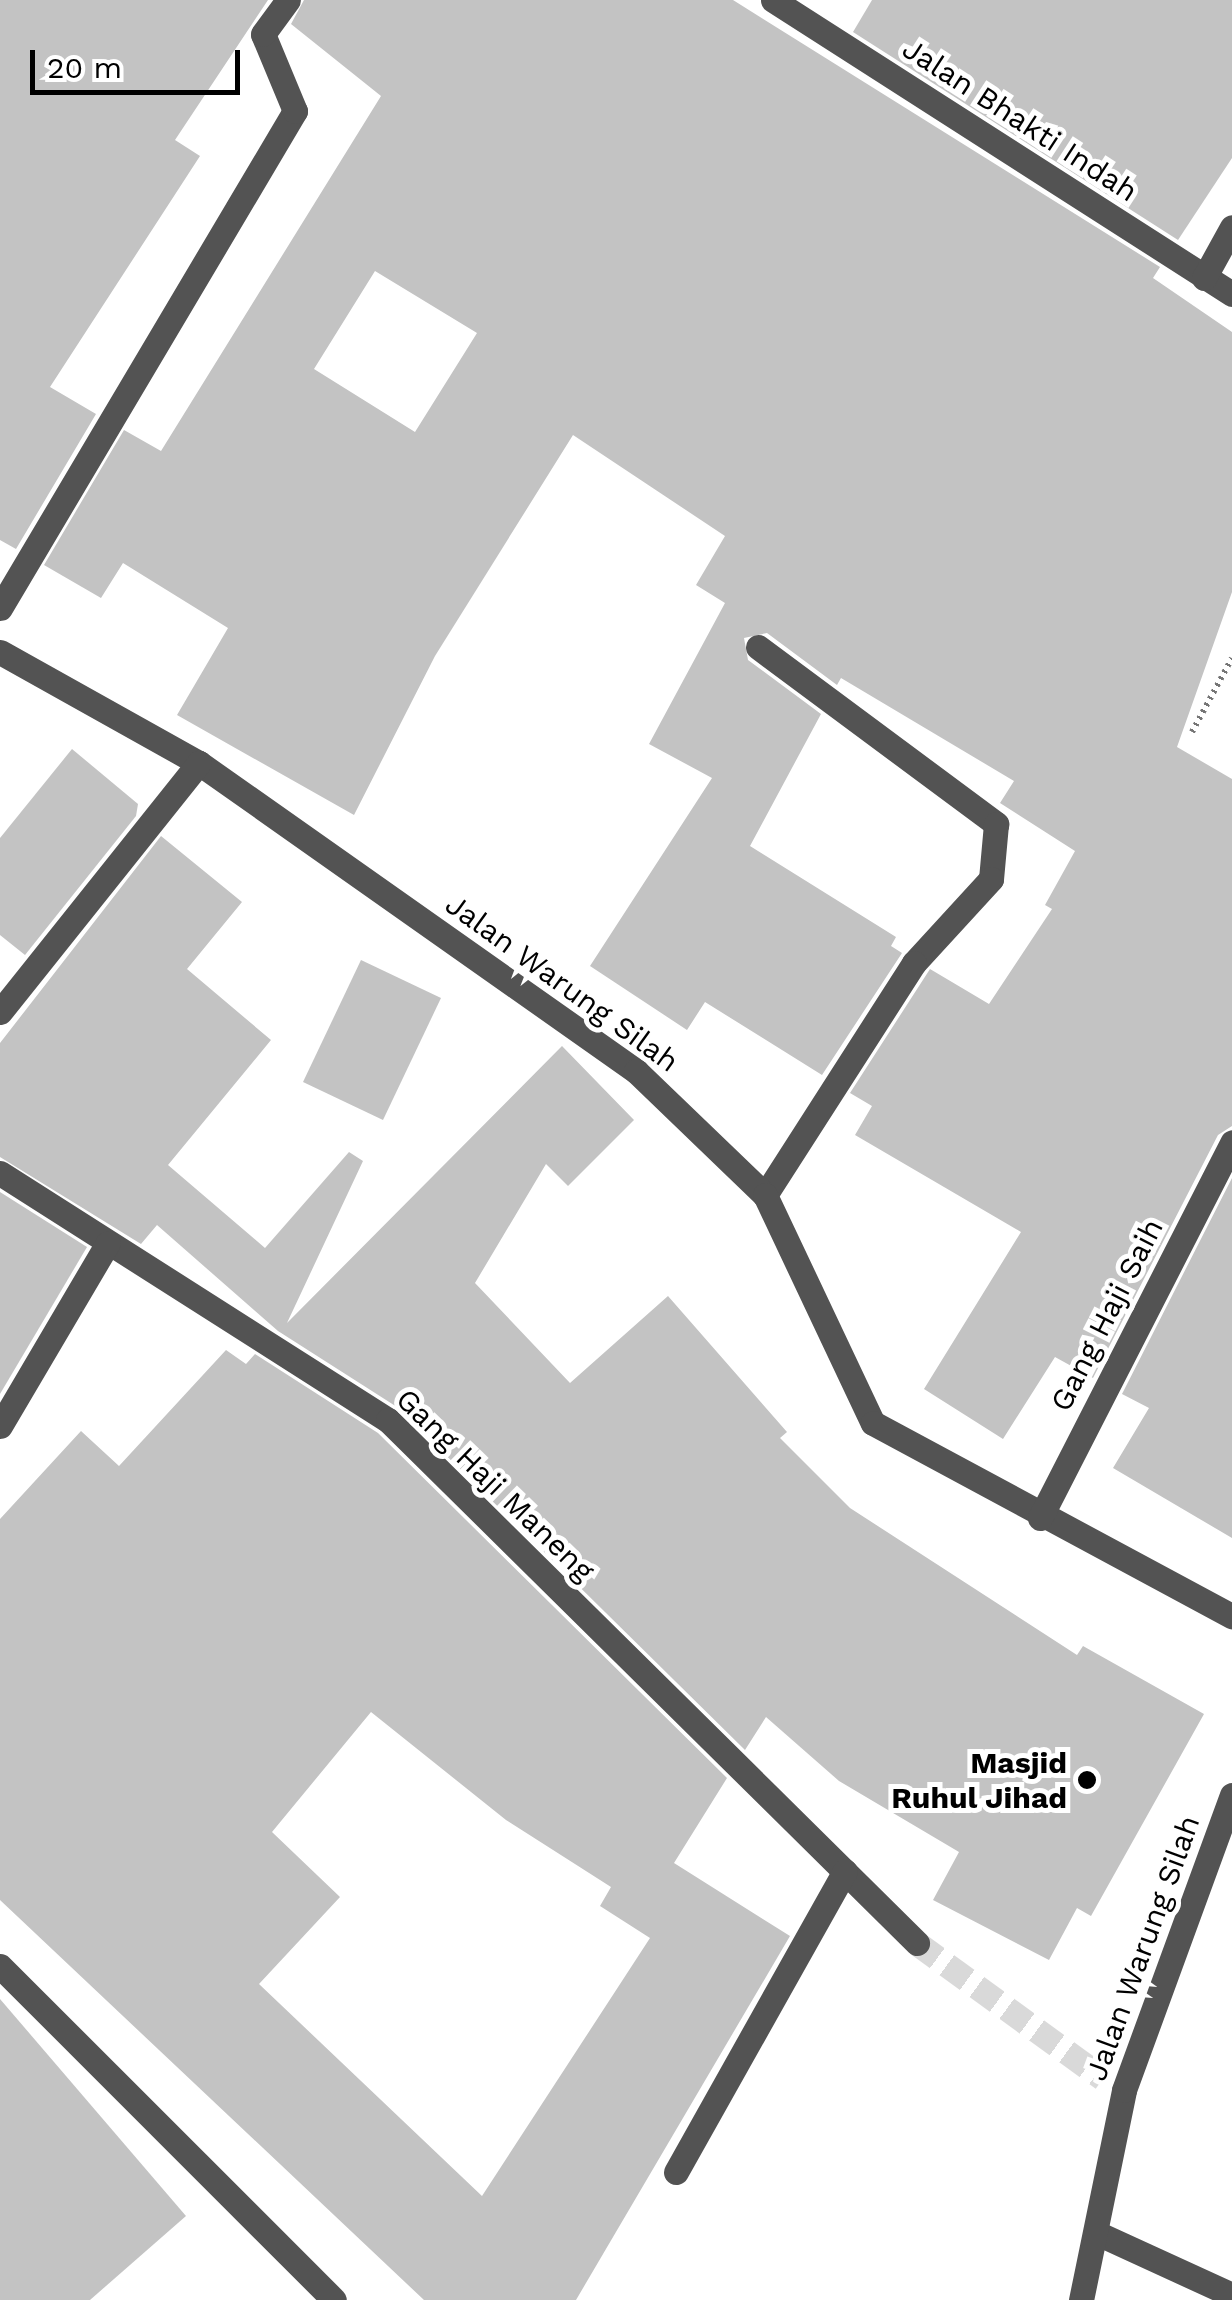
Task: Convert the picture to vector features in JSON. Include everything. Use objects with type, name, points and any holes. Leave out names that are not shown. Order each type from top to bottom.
[{"type":"street","points":[[0,608],[295,111],[263,34],[288,0]]},
{"type":"street","name":"Jalan Bhakti Indah","points":[[773,0],[1232,294]]},
{"type":"street","points":[[1204,278],[1232,227]]},
{"type":"street","points":[[758,647],[996,824],[991,879],[914,963],[765,1194]]},
{"type":"street","name":"Jalan Warung Silah","points":[[0,652],[199,763],[636,1071],[765,1194],[873,1422],[1040,1518],[1232,1616]]},
{"type":"street","points":[[0,1012],[199,763]]},
{"type":"street","name":"Gang Haji Saih","points":[[1040,1518],[1232,1142]]},
{"type":"street","name":"Gang Haji Maneng","points":[[0,1173],[388,1420],[917,1944]]},
{"type":"street","points":[[0,1426],[108,1243]]},
{"type":"street","name":"Jalan Warung Silah","points":[[1081,2300],[1100,2234],[1113,2084],[1232,1794]]},
{"type":"street","points":[[676,2172],[845,1871]]},
{"type":"street","points":[[0,1966],[334,2300]]},
{"type":"street","points":[[1100,2234],[1232,2295]]},
{"type":"path","points":[[1192,732],[1232,658]]},
{"type":"building","points":[[0,0],[268,0],[175,140],[200,156],[50,387],[96,414],[16,549],[0,540]]},
{"type":"building","points":[[304,0],[733,0],[1160,267],[1153,278],[1232,332],[1232,592],[1177,747],[1232,779],[1232,1126],[1218,1135],[1093,1378],[1055,1357],[1003,1439],[924,1389],[1021,1232],[855,1135],[872,1106],[850,1093],[930,969],[989,1004],[1052,909],[1045,905],[1075,851],[1000,803],[1014,781],[841,678],[837,685],[767,633],[744,638],[748,660],[821,714],[750,846],[896,937],[891,946],[902,953],[822,1075],[705,1002],[687,1030],[590,966],[712,778],[649,744],[725,603],[696,585],[725,536],[573,435],[435,656],[354,815],[177,715],[228,628],[123,563],[101,598],[44,565],[124,430],[161,451],[381,96],[291,24]],"holes":[[[375,271],[477,333],[415,432],[314,369]]]},
{"type":"building","points":[[872,0],[1232,0],[1232,158],[1178,240],[853,32]]},
{"type":"building","points":[[72,749],[138,804],[136,816],[25,955],[0,935],[0,838]]},
{"type":"building","points":[[161,836],[242,902],[187,969],[271,1040],[168,1165],[265,1248],[349,1152],[363,1161],[287,1323],[562,1046],[634,1120],[568,1186],[546,1164],[475,1283],[570,1383],[668,1296],[787,1432],[780,1438],[850,1508],[1077,1655],[1083,1646],[1204,1714],[1091,1916],[1077,1908],[1049,1960],[933,1900],[959,1852],[839,1781],[766,1717],[745,1750],[397,1407],[278,1331],[157,1225],[141,1244],[0,1157],[0,1043]]},
{"type":"building","points":[[361,960],[441,998],[383,1120],[303,1082]]},
{"type":"building","points":[[1232,1178],[1232,1538],[1113,1468],[1149,1408],[1122,1394]]},
{"type":"building","points":[[0,1192],[87,1247],[0,1394]]},
{"type":"building","points":[[226,1350],[246,1364],[255,1354],[378,1433],[727,1778],[674,1863],[790,1936],[576,2300],[424,2300],[0,1900],[0,1519],[81,1431],[119,1466]],"holes":[[[371,1712],[506,1820],[611,1887],[600,1906],[650,1938],[482,2196],[259,1984],[340,1897],[272,1832]]]},
{"type":"building","points":[[0,1999],[186,2216],[90,2300],[0,2300]]},
{"type":"tunnel","points":[[917,1943],[1103,2078]]},
{"type":"place","name":"Masjid Ruhul Jihad","points":[[1087,1780]]}]
